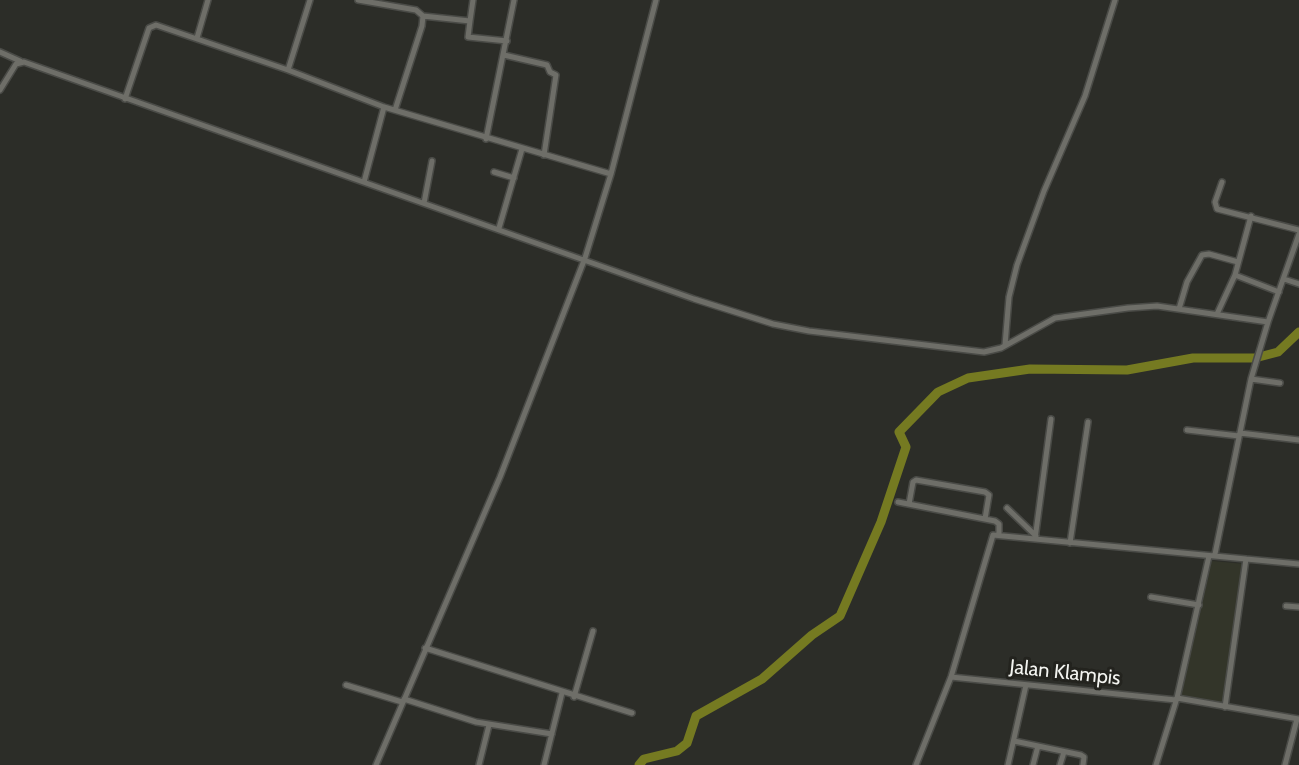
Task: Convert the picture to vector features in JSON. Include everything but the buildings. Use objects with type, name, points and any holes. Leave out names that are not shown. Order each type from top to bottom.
[{"type":"street","points":[[197,38],[208,0]]},
{"type":"street","points":[[288,70],[310,0]]},
{"type":"street","points":[[358,0],[416,10],[423,16],[470,21]]},
{"type":"street","points":[[473,0],[468,37],[507,41]]},
{"type":"street","points":[[486,139],[514,0]]},
{"type":"street","points":[[376,765],[500,477],[585,258],[611,174],[656,0]]},
{"type":"street","points":[[1005,345],[1009,297],[1017,265],[1041,199],[1088,89],[1115,0]]},
{"type":"street","points":[[395,110],[422,26],[423,16]]},
{"type":"street","points":[[125,99],[152,26],[156,25],[288,70],[384,107],[486,139],[611,174]]},
{"type":"street","points":[[0,52],[125,99],[585,258],[694,299],[796,329],[984,352],[1005,345],[1048,320],[1070,314],[1151,306],[1268,322]]},
{"type":"street","points":[[504,55],[547,65],[550,72],[556,75],[544,155]]},
{"type":"street","points":[[0,90],[20,61]]},
{"type":"street","points":[[364,182],[384,107]]},
{"type":"street","points":[[499,228],[522,149]]},
{"type":"street","points":[[424,203],[432,161]]},
{"type":"street","points":[[494,172],[514,178]]},
{"type":"street","points":[[1156,765],[1177,699],[1251,379],[1299,232],[1251,216],[1217,209],[1215,202],[1222,182]]},
{"type":"street","points":[[1217,314],[1235,275],[1251,216]]},
{"type":"street","points":[[1179,309],[1187,282],[1202,255],[1209,254],[1238,262]]},
{"type":"street","points":[[1235,275],[1280,292]]},
{"type":"street","points":[[1284,279],[1299,284]]},
{"type":"street","points":[[1251,379],[1280,382]]},
{"type":"street","points":[[1035,537],[1051,419]]},
{"type":"street","points":[[1070,543],[1088,422]]},
{"type":"street","points":[[1187,430],[1299,440]]},
{"type":"street","points":[[909,504],[913,482],[916,480],[985,492],[989,495],[986,519]]},
{"type":"street","points":[[898,502],[986,519],[998,523],[999,534]]},
{"type":"street","points":[[1008,508],[1035,537]]},
{"type":"street","points":[[916,765],[951,677],[977,595],[991,537],[999,534],[1035,537],[1070,543],[1299,564]]},
{"type":"street","points":[[1225,707],[1246,559]]},
{"type":"street","points":[[1151,597],[1199,605]]},
{"type":"street","points":[[1286,606],[1299,607]]},
{"type":"street","points":[[574,697],[593,631]]},
{"type":"street","points":[[425,648],[574,697],[632,713]]},
{"type":"street","name":"Jalan Klampis","points":[[951,677],[1177,699],[1298,719]]},
{"type":"street","points":[[346,685],[489,725],[552,734]]},
{"type":"street","points":[[1008,765],[1026,685]]},
{"type":"street","points":[[544,765],[562,693]]},
{"type":"street","points":[[1285,765],[1298,719]]},
{"type":"street","points":[[479,765],[489,725]]},
{"type":"street","points":[[1014,741],[1083,756],[1083,765]]},
{"type":"street","points":[[1033,765],[1038,746]]},
{"type":"street","points":[[1060,765],[1064,752]]},
{"type":"shaded area","points":[[1212,561],[1244,564],[1223,703],[1181,696]]},
{"type":"waterway","points":[[639,765],[644,759],[677,751],[687,743],[696,716],[762,679],[812,635],[840,616],[881,522],[906,447],[899,432],[938,392],[968,378],[1030,369],[1127,370],[1193,358],[1255,358],[1278,352],[1299,332]]}]
